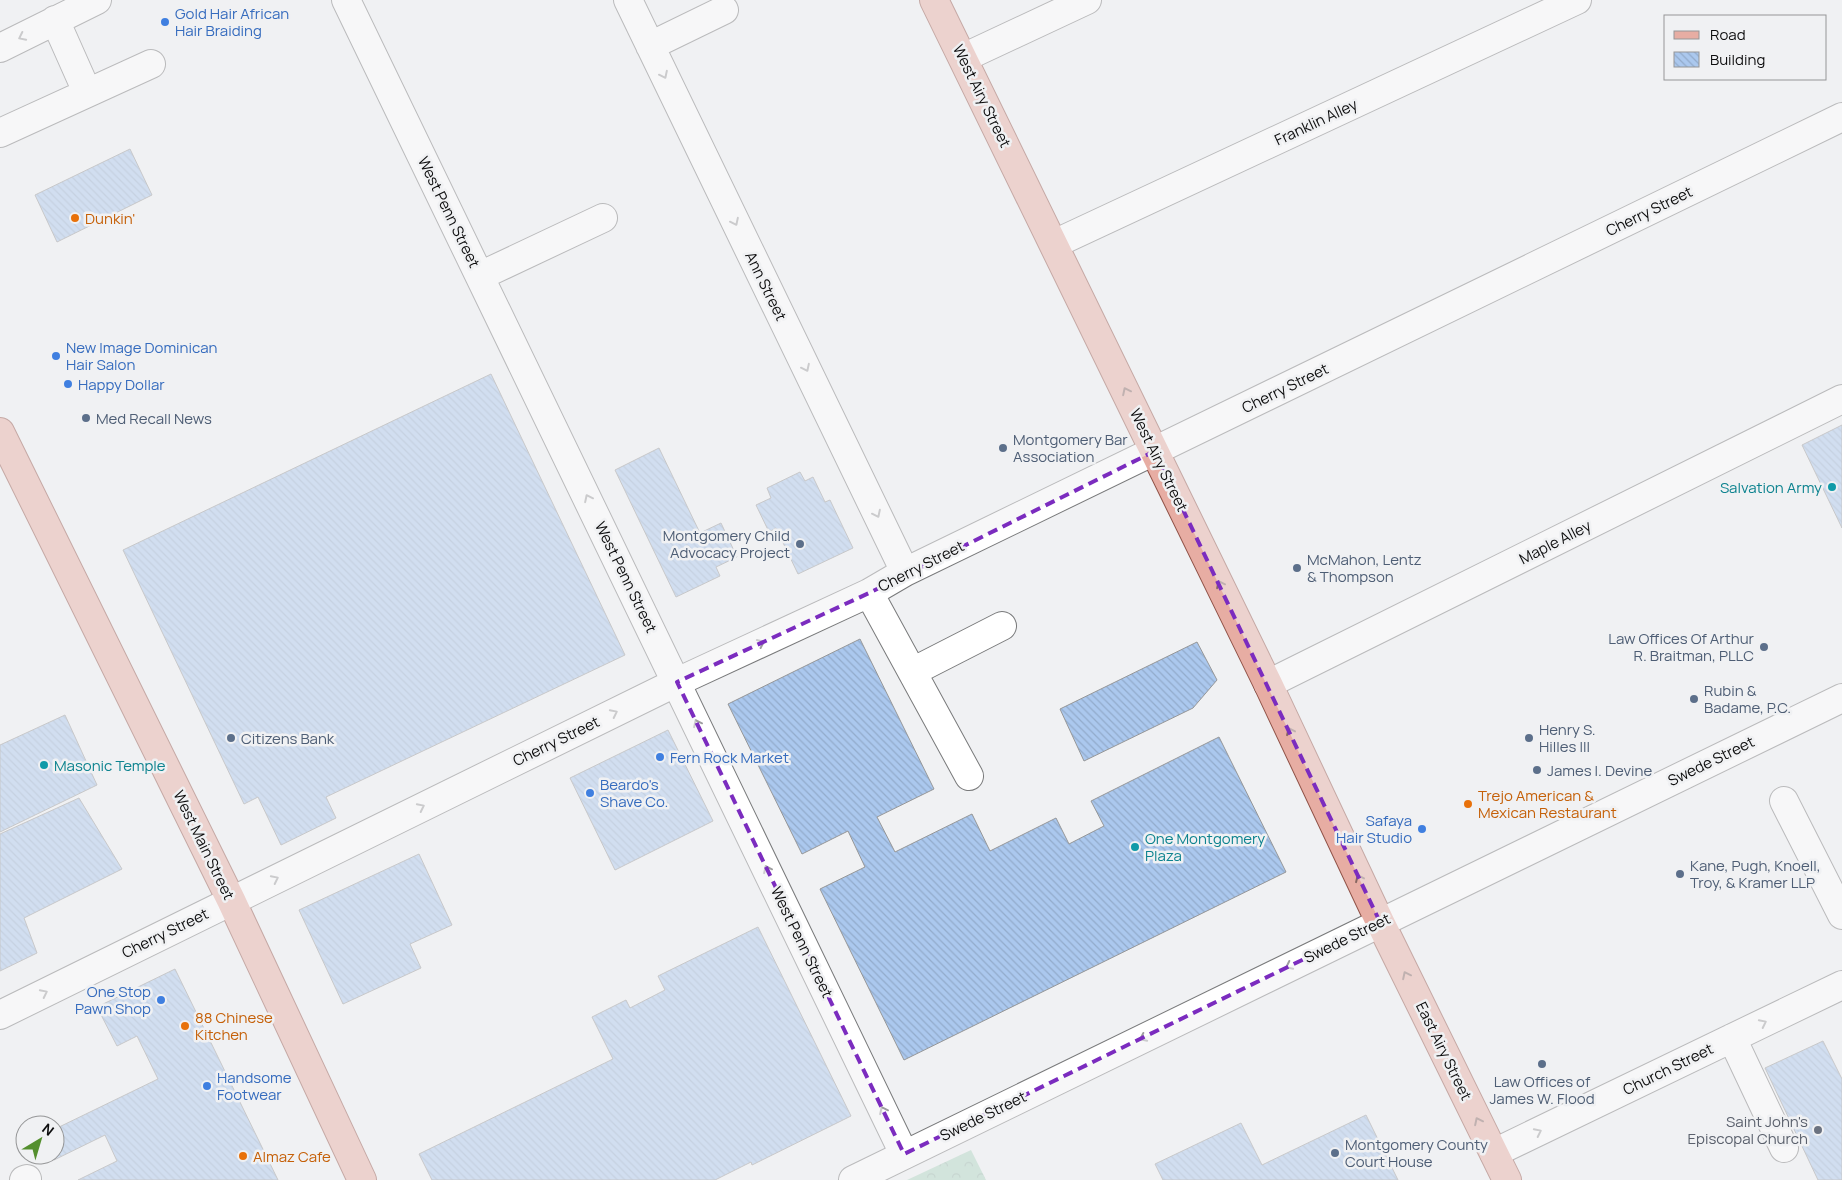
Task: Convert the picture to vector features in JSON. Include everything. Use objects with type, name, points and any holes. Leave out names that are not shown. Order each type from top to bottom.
[{"type":"main road","name":"West Airy Street","points":[[934,0],[1268,684],[1380,922]]},
{"type":"main road","name":"West Main Street","points":[[0,432],[231,900],[362,1180]]},
{"type":"main road","name":"East Airy Street","points":[[1380,922],[1508,1180]]},
{"type":"street","points":[[0,48],[97,0]]},
{"type":"street","name":"West Penn Street","points":[[346,0],[904,1154]]},
{"type":"street","name":"Ann Street","points":[[628,0],[905,572]]},
{"type":"street","points":[[963,58],[1087,0]]},
{"type":"street","name":"Franklin Alley","points":[[1054,244],[1577,0]]},
{"type":"street","points":[[650,46],[724,10]]},
{"type":"street","points":[[55,20],[87,92]]},
{"type":"street","points":[[0,133],[151,64]]},
{"type":"street","name":"Cherry Street","points":[[0,1015],[677,682],[869,593],[905,572],[1842,117]]},
{"type":"street","points":[[480,276],[603,218]]},
{"type":"street","name":"Maple Alley","points":[[1268,684],[1842,399]]},
{"type":"street","points":[[869,593],[968,776]]},
{"type":"street","points":[[912,672],[1002,626]]},
{"type":"street","name":"Swede Street","points":[[853,1180],[1842,698]]},
{"type":"street","points":[[1784,800],[1842,915]]},
{"type":"street","name":"Church Street","points":[[1494,1153],[1842,985]]},
{"type":"street","points":[[1732,1038],[1784,1148]]},
{"type":"highlighted area","points":[[1155,451],[1380,922],[904,1154],[677,682],[869,593]]},
{"type":"green space","points":[[971,1150],[986,1180],[907,1180]]},
{"type":"building","name":"Dunkin'","points":[[130,149],[152,195],[57,242],[35,195]]},
{"type":"building","points":[[491,374],[625,655],[326,797],[336,818],[281,845],[258,797],[244,804],[123,550]]},
{"type":"building","name":"Salvation Army","points":[[1842,425],[1842,528],[1802,445]]},
{"type":"building","points":[[659,448],[700,533],[721,523],[737,557],[716,567],[720,576],[676,597],[615,470]]},
{"type":"building","points":[[800,472],[805,481],[813,477],[825,502],[830,500],[853,548],[798,574],[776,528],[769,532],[756,505],[771,498],[767,488]]},
{"type":"building","name":"One Montgomery Plaza","points":[[860,639],[934,789],[877,817],[895,852],[972,814],[990,851],[1056,818],[1069,844],[1104,826],[1091,801],[1219,737],[1286,872],[904,1060],[820,889],[865,867],[848,831],[802,854],[728,704]]},
{"type":"building","points":[[1197,642],[1217,680],[1193,708],[1084,761],[1060,709]]},
{"type":"building","name":"Masonic Temple","points":[[65,715],[97,785],[0,832],[0,745]]},
{"type":"building","points":[[668,730],[713,821],[615,870],[570,778]]},
{"type":"building","points":[[79,798],[122,869],[24,918],[37,953],[0,971],[0,834]]},
{"type":"building","points":[[419,854],[452,925],[410,944],[421,968],[343,1004],[299,910]]},
{"type":"building","points":[[758,927],[851,1116],[752,1165],[751,1162],[715,1180],[432,1180],[419,1154],[613,1059],[592,1017],[626,1000],[630,1008],[665,990],[658,976]]},
{"type":"building","points":[[175,969],[278,1180],[78,1180],[117,1161],[105,1135],[65,1155],[65,1124],[158,1079],[137,1036],[117,1046],[97,1007]]},
{"type":"building","name":"Saint John's Episcopal Church","points":[[1823,1041],[1842,1079],[1842,1180],[1818,1180],[1765,1068]]},
{"type":"building","name":"Montgomery County Court House","points":[[1366,1115],[1398,1180],[1163,1180],[1155,1164],[1241,1123],[1262,1165]]},
{"type":"place","name":"Gold Hair African Hair Braiding","points":[[165,22]]},
{"type":"place","name":"Dunkin'","points":[[75,218]]},
{"type":"place","name":"New Image Dominican Hair Salon","points":[[56,356]]},
{"type":"place","name":"Happy Dollar","points":[[68,384]]},
{"type":"place","name":"Med Recall News","points":[[86,418]]},
{"type":"place","name":"Montgomery Bar Association","points":[[1003,448]]},
{"type":"place","name":"Salvation Army","points":[[1832,487]]},
{"type":"place","name":"Montgomery Child Advocacy Project","points":[[800,544]]},
{"type":"place","name":"McMahon, Lentz & Thompson","points":[[1297,568]]},
{"type":"place","name":"Law Offices Of Arthur R. Braitman, PLLC","points":[[1764,647]]},
{"type":"place","name":"Rubin & Badame, P.C.","points":[[1694,699]]},
{"type":"place","name":"Citizens Bank","points":[[231,738]]},
{"type":"place","name":"Henry S. Hilles III","points":[[1529,738]]},
{"type":"place","name":"Fern Rock Market","points":[[660,757]]},
{"type":"place","name":"Masonic Temple","points":[[44,765]]},
{"type":"place","name":"James I. Devine","points":[[1537,770]]},
{"type":"place","name":"Beardo's Shave Co.","points":[[590,793]]},
{"type":"place","name":"Trejo American & Mexican Restaurant","points":[[1468,804]]},
{"type":"place","name":"Safaya Hair Studio","points":[[1422,829]]},
{"type":"place","name":"One Montgomery Plaza","points":[[1135,847]]},
{"type":"place","name":"Kane, Pugh, Knoell, Troy, & Kramer LLP","points":[[1680,874]]},
{"type":"place","name":"One Stop Pawn Shop","points":[[161,1000]]},
{"type":"place","name":"88 Chinese Kitchen","points":[[185,1026]]},
{"type":"place","name":"Law Offices of James W. Flood","points":[[1542,1064]]},
{"type":"place","name":"Handsome Footwear","points":[[207,1086]]},
{"type":"place","name":"Saint John's Episcopal Church","points":[[1818,1130]]},
{"type":"place","name":"Montgomery County Court House","points":[[1335,1153]]},
{"type":"place","name":"Almaz Cafe","points":[[243,1156]]}]
